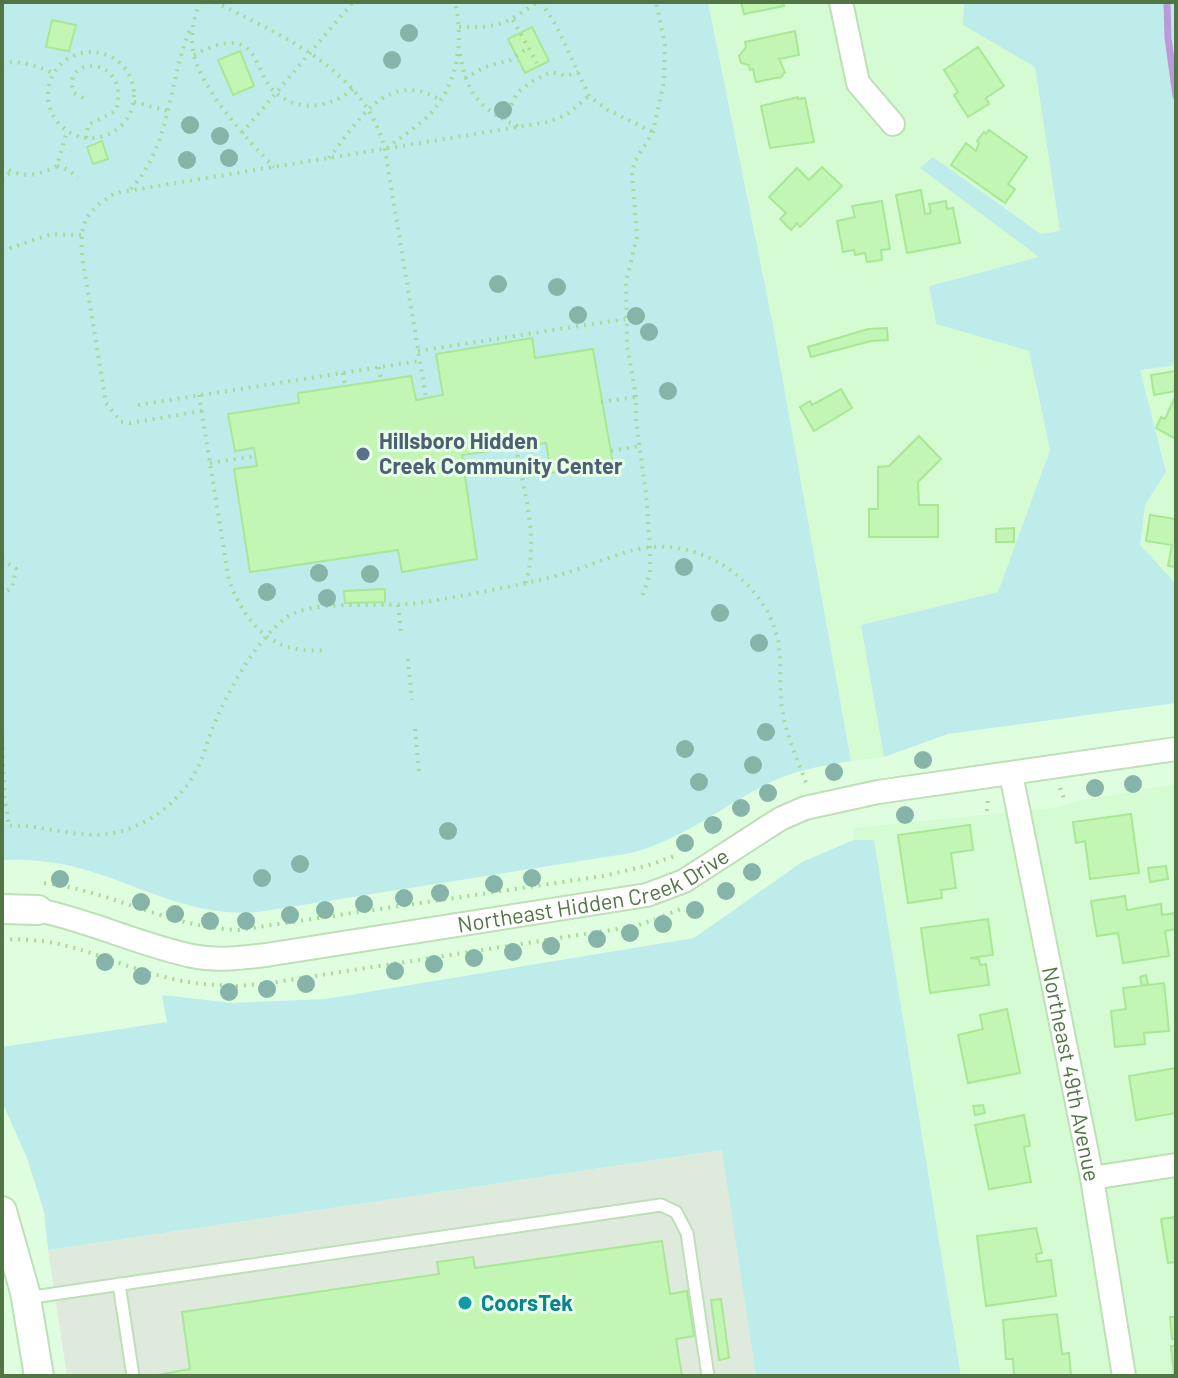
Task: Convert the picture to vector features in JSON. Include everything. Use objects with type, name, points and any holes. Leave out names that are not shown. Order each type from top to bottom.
[{"type":"street","points":[[841,2],[858,83],[893,124]]},
{"type":"street","name":"Northeast Hidden Creek Drive","points":[[2,909],[38,896],[90,922],[193,956],[230,959],[266,955],[647,895],[684,881],[780,819],[805,808],[878,792],[1176,749]]},
{"type":"street","name":"Northeast 49th Avenue","points":[[1011,774],[1092,1178],[1124,1376]]},
{"type":"street","points":[[1092,1178],[1176,1165]]},
{"type":"street","points":[[2,1211],[26,1298],[39,1376]]},
{"type":"lane","points":[[26,1298],[661,1205],[676,1212],[687,1233],[708,1376]]},
{"type":"lane","points":[[119,1284],[133,1376]]},
{"type":"path","points":[[130,191],[147,172],[159,143],[180,56],[200,2]]},
{"type":"path","points":[[215,2],[311,53],[369,107],[380,129],[385,150],[426,398]]},
{"type":"path","points":[[242,133],[353,2]]},
{"type":"path","points":[[385,150],[430,114],[455,72],[458,27],[455,2]]},
{"type":"path","points":[[458,27],[482,28],[513,20],[539,2],[556,25],[589,96],[608,110],[653,132]]},
{"type":"path","points":[[643,595],[650,573],[650,547],[636,397],[625,319],[628,265],[638,223],[632,172],[635,161],[653,132],[661,102],[666,60],[664,32],[656,2]]},
{"type":"path","points":[[513,20],[537,63]]},
{"type":"path","points":[[193,22],[194,55],[206,83],[242,133],[274,167]]},
{"type":"path","points":[[458,40],[465,78],[475,99],[503,120],[522,128]]},
{"type":"path","points":[[194,55],[228,43],[241,45],[251,52],[275,94],[302,106],[317,107],[343,97],[353,89]]},
{"type":"path","points":[[465,78],[485,67],[510,60],[528,48]]},
{"type":"path","points":[[94,51],[108,55],[129,74],[134,88],[134,102],[120,127],[108,135],[86,138],[67,131],[56,122],[49,109],[47,95],[53,73],[67,58],[80,52],[94,51]]},
{"type":"path","points":[[2,64],[11,61],[53,73]]},
{"type":"path","points":[[86,138],[88,125],[116,111],[120,98],[115,77],[101,67],[81,67],[71,80],[74,93],[87,100]]},
{"type":"path","points":[[503,120],[518,92],[533,81],[551,72],[566,76],[578,72]]},
{"type":"path","points":[[329,158],[354,123],[385,96],[417,91],[440,100]]},
{"type":"path","points":[[202,411],[130,423],[121,422],[106,403],[82,256],[81,235],[85,219],[93,208],[115,193],[522,128],[566,115],[589,96]]},
{"type":"path","points":[[134,102],[168,111]]},
{"type":"path","points":[[138,111],[141,104]]},
{"type":"path","points":[[57,166],[67,131]]},
{"type":"path","points":[[2,166],[22,175],[35,175],[57,166],[78,178]]},
{"type":"path","points":[[2,180],[11,172]]},
{"type":"path","points":[[2,251],[51,234],[81,235]]},
{"type":"path","points":[[417,351],[625,319]]},
{"type":"path","points":[[138,405],[419,361]]},
{"type":"path","points":[[379,367],[381,380]]},
{"type":"path","points":[[343,373],[345,386]]},
{"type":"path","points":[[199,395],[229,581],[239,606],[251,624],[267,636],[305,652],[325,650]]},
{"type":"path","points":[[601,402],[636,397]]},
{"type":"path","points":[[611,451],[639,446]]},
{"type":"path","points":[[516,447],[526,487],[533,551],[526,583]]},
{"type":"path","points":[[210,463],[256,456]]},
{"type":"path","points":[[2,826],[95,836],[122,831],[153,818],[185,788],[199,766],[223,707],[252,654],[283,620],[304,609],[398,605],[526,583],[650,547],[676,548],[705,556],[729,568],[747,584],[764,607],[777,637],[784,722],[806,785],[795,789]]},
{"type":"path","points":[[2,559],[16,569],[12,588],[2,594]]},
{"type":"path","points":[[398,605],[401,632]]},
{"type":"path","points":[[408,659],[412,700]]},
{"type":"path","points":[[415,729],[419,772]]},
{"type":"path","points":[[2,732],[4,795],[9,826]]},
{"type":"path","name":"Northeast Hidden Creek Drive","points":[[38,896],[90,892],[179,923],[238,930],[603,876],[646,866],[687,849]]},
{"type":"shaded area","points":[[2,2],[708,2],[772,320],[851,761],[782,777],[668,840],[631,853],[258,912],[201,908],[67,865],[25,860],[2,861]]},
{"type":"shaded area","points":[[708,2],[964,2],[964,25],[1035,67],[1060,231],[1042,234],[933,157],[920,168],[1040,257],[930,285],[936,324],[1029,351],[1050,450],[998,592],[861,625],[884,757],[851,761],[772,320]]},
{"type":"shaded area","points":[[964,2],[1176,2],[1176,365],[1140,370],[1166,472],[1145,505],[1140,545],[1176,584],[1176,703],[948,734],[884,757],[861,625],[998,592],[1050,450],[1029,351],[936,324],[929,286],[1039,257],[920,168],[933,157],[1041,234],[1060,231],[1035,67],[963,25]]},
{"type":"shaded area","points":[[1176,365],[1176,584],[1140,546],[1145,505],[1166,472],[1140,369]]},
{"type":"shaded area","points":[[1176,784],[1176,1376],[961,1376],[874,840],[854,840],[853,828],[1059,807],[1082,800]]},
{"type":"shaded area","points":[[854,840],[874,840],[961,1376],[756,1376],[722,1150],[48,1250],[44,1212],[27,1158],[2,1102],[2,1047],[167,1022],[162,995],[232,1003],[325,999],[694,938],[802,862]]},
{"type":"shaded area","points":[[723,1150],[756,1376],[67,1376],[48,1250]]},
{"type":"building","points":[[741,2],[783,2],[784,6],[744,14]]},
{"type":"building","points":[[52,20],[76,25],[69,51],[46,47]]},
{"type":"building","points":[[532,27],[549,61],[525,73],[508,39]]},
{"type":"building","points":[[795,31],[799,55],[779,59],[785,72],[781,77],[756,82],[753,69],[741,63],[739,56],[746,47],[745,42]]},
{"type":"building","points":[[978,47],[1004,86],[986,98],[989,104],[968,117],[954,95],[958,92],[944,70]]},
{"type":"building","points":[[240,51],[254,86],[233,95],[218,60]]},
{"type":"building","points":[[805,98],[814,142],[770,148],[761,106]]},
{"type":"building","points":[[989,130],[1027,157],[1008,184],[1015,189],[1005,203],[951,165],[966,143],[976,151],[977,141]]},
{"type":"building","points":[[102,141],[108,159],[93,164],[87,147]]},
{"type":"building","points":[[822,167],[842,186],[800,227],[797,223],[791,230],[780,219],[786,213],[769,197],[797,168],[809,180]]},
{"type":"building","points":[[921,190],[925,214],[931,213],[929,204],[946,201],[947,209],[953,208],[960,243],[907,253],[896,195]]},
{"type":"building","points":[[882,201],[890,249],[881,250],[882,260],[867,262],[865,253],[855,255],[854,250],[843,252],[837,221],[855,217],[852,206]]},
{"type":"building","points":[[887,328],[888,340],[871,341],[811,357],[808,347],[868,329]]},
{"type":"building","name":"Hillsboro Hidden Creek Community Center","points":[[532,338],[535,358],[593,349],[613,464],[551,473],[546,443],[462,455],[477,559],[402,572],[398,550],[250,572],[234,469],[257,466],[254,448],[235,451],[228,414],[299,403],[298,393],[411,376],[416,400],[443,395],[436,354]]},
{"type":"building","points":[[1176,371],[1176,391],[1154,395],[1151,375]]},
{"type":"building","points":[[841,389],[852,408],[814,431],[800,407],[810,401],[812,405]]},
{"type":"building","points":[[1176,395],[1176,439],[1156,428],[1161,417],[1165,419]]},
{"type":"building","points":[[919,436],[941,459],[918,482],[919,505],[938,505],[938,537],[869,537],[869,509],[878,509],[878,467],[889,466]]},
{"type":"building","points":[[1150,515],[1176,519],[1176,567],[1168,566],[1172,545],[1146,541]]},
{"type":"building","points":[[1014,528],[1014,542],[996,542],[996,529]]},
{"type":"building","points":[[385,589],[385,602],[345,603],[344,591]]},
{"type":"building","points":[[1131,814],[1139,873],[1090,879],[1085,841],[1076,843],[1073,822]]},
{"type":"building","points":[[970,825],[973,850],[951,853],[956,888],[941,890],[942,898],[908,903],[898,835]]},
{"type":"building","points":[[1166,866],[1168,879],[1150,882],[1148,868]]},
{"type":"building","points":[[1125,896],[1127,910],[1161,904],[1162,915],[1176,913],[1176,929],[1165,931],[1169,956],[1123,963],[1118,933],[1097,936],[1091,901]]},
{"type":"building","points":[[988,919],[993,955],[970,958],[979,959],[980,965],[986,964],[989,985],[930,993],[921,928]]},
{"type":"building","points":[[1146,975],[1148,984],[1142,986],[1140,977]]},
{"type":"building","points":[[1164,983],[1169,1031],[1144,1033],[1145,1044],[1115,1047],[1111,1011],[1126,1009],[1123,988]]},
{"type":"building","points":[[1007,1009],[1020,1073],[968,1083],[958,1035],[983,1029],[980,1015]]},
{"type":"building","points":[[1176,1068],[1176,1113],[1136,1120],[1129,1076]]},
{"type":"building","points":[[983,1105],[985,1113],[975,1115],[973,1106]]},
{"type":"building","points":[[1024,1115],[1030,1146],[1024,1147],[1031,1182],[989,1189],[975,1125]]},
{"type":"building","points":[[1176,1217],[1176,1262],[1168,1263],[1161,1219]]},
{"type":"building","points":[[1036,1228],[1042,1253],[1036,1254],[1037,1262],[1051,1260],[1056,1296],[986,1306],[977,1236]]},
{"type":"building","name":"CoorsTek","points":[[662,1241],[670,1294],[687,1291],[694,1336],[676,1339],[682,1376],[152,1376],[190,1369],[182,1312],[439,1274],[437,1262],[473,1257],[475,1268]]},
{"type":"building","points":[[721,1299],[729,1358],[719,1360],[711,1300]]},
{"type":"building","points":[[1057,1314],[1062,1354],[1069,1353],[1071,1376],[1014,1376],[1013,1359],[1006,1359],[1003,1320]]},
{"type":"building","points":[[1170,1317],[1176,1317],[1176,1339],[1172,1339]]},
{"type":"building","points":[[1171,1346],[1176,1346],[1176,1376],[1174,1376]]},
{"type":"waterway","points":[[1167,2],[1168,38],[1176,96]]},
{"type":"place","name":"Hillsboro Hidden Creek Community Center","points":[[363,454]]},
{"type":"place","name":"CoorsTek","points":[[465,1303]]}]
